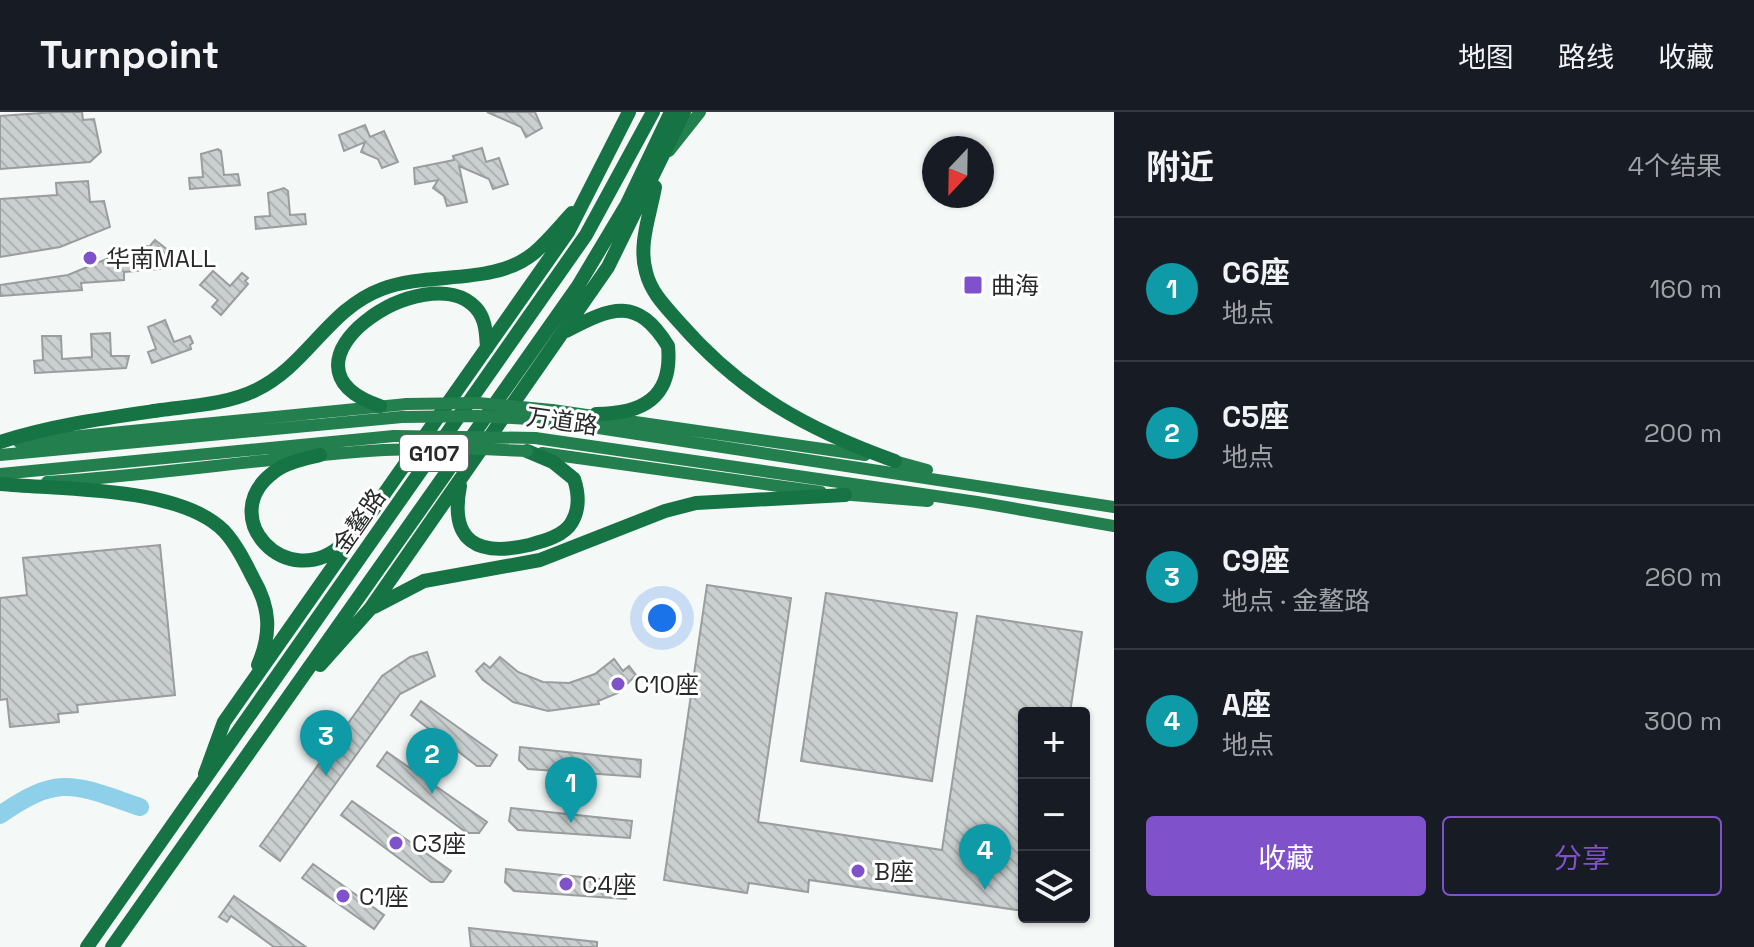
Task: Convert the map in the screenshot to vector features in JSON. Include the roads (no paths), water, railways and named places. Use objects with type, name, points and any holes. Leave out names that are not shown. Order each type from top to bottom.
[{"type":"highway","points":[[201,786],[218,732],[568,232],[629,112]]},
{"type":"highway","name":"金鳌路","points":[[87,947],[586,235],[653,112]]},
{"type":"highway","name":"金鳌路","points":[[112,947],[441,476],[578,286],[627,204],[671,112]]},
{"type":"highway","points":[[296,687],[370,609],[608,267],[657,173],[684,112]]},
{"type":"highway","points":[[657,173],[642,255],[651,287],[663,304],[719,364],[778,409],[833,438],[895,461]]},
{"type":"highway","points":[[0,443],[75,422],[252,392],[294,364],[338,315],[357,300],[384,288],[413,281],[511,265],[533,254],[586,198]]},
{"type":"highway","points":[[380,406],[351,393],[338,371],[337,358],[340,345],[353,330],[400,302],[441,292],[460,297],[475,307],[483,319],[487,348]]},
{"type":"highway","points":[[562,333],[610,310],[631,311],[643,315],[668,346],[662,387],[649,402],[636,411],[596,414]]},
{"type":"highway","points":[[467,472],[460,487],[459,521],[463,534],[473,543],[495,551],[547,539],[571,525],[578,509],[578,492],[566,470],[527,451]]},
{"type":"highway","points":[[320,455],[281,467],[261,483],[251,508],[257,535],[281,556],[294,561],[313,562],[333,553],[358,530]]},
{"type":"highway","points":[[0,483],[146,497],[188,509],[224,532],[264,596],[269,620],[262,656],[245,694]]},
{"type":"highway","points":[[370,609],[424,581],[540,560],[665,511],[696,503],[845,495]]},
{"type":"main road","points":[[664,156],[700,112]]},
{"type":"main road","points":[[0,443],[380,406],[478,403],[549,415],[596,414],[895,461],[975,484]]},
{"type":"main road","name":"万道路","points":[[0,455],[402,417],[549,415],[1114,507]]},
{"type":"main road","name":"万道路","points":[[0,474],[394,436],[535,438],[977,502],[1114,526]]},
{"type":"main road","points":[[0,483],[133,477],[320,455],[459,448],[527,451],[893,501],[977,502]]},
{"type":"waterway","points":[[0,815],[38,793],[68,787],[99,793],[140,807]]},
{"type":"place","name":"华南MALL","points":[[90,258]]},
{"type":"place","name":"曲海","points":[[973,285]]},
{"type":"place","name":"C10座","points":[[618,684]]},
{"type":"place","name":"C9座","points":[[326,776]]},
{"type":"place","name":"C5座","points":[[432,794]]},
{"type":"place","name":"C6座","points":[[571,823]]},
{"type":"place","name":"C3座","points":[[396,843]]},
{"type":"place","name":"B座","points":[[858,871]]},
{"type":"place","name":"C4座","points":[[566,884]]},
{"type":"place","name":"A座","points":[[985,890]]},
{"type":"place","name":"C1座","points":[[343,896]]}]
